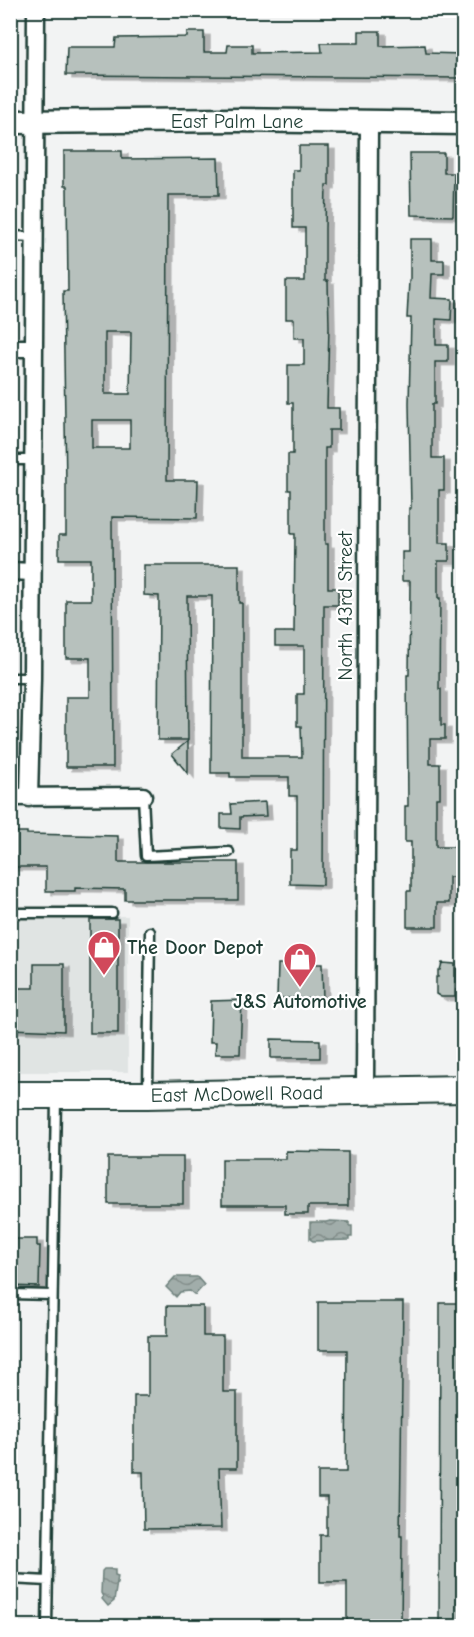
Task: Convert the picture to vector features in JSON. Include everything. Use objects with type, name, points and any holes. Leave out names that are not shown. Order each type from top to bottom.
[{"type":"main road","name":"East McDowell Road","points":[[10,1095],[147,1095],[464,1089]]},
{"type":"street","points":[[29,798],[33,572],[36,10]]},
{"type":"street","name":"East Palm Lane","points":[[10,122],[237,120],[464,123]]},
{"type":"street","name":"North 43rd Street","points":[[365,1091],[369,122]]},
{"type":"street","points":[[10,348],[34,348]]},
{"type":"street","points":[[10,571],[33,572]]},
{"type":"street","points":[[10,798],[144,796]]},
{"type":"lane","points":[[10,236],[35,237]]},
{"type":"lane","points":[[10,460],[33,460]]},
{"type":"lane","points":[[10,678],[32,678]]},
{"type":"lane","points":[[144,796],[146,856],[229,852]]},
{"type":"lane","points":[[10,913],[112,913]]},
{"type":"lane","points":[[147,1095],[150,932]]},
{"type":"lane","points":[[47,1626],[56,1095]]},
{"type":"lane","points":[[10,1294],[52,1295]]},
{"type":"lane","points":[[10,1578],[48,1581]]},
{"type":"shaded area","points":[[128,916],[128,1072],[11,1072],[10,917]]},
{"type":"water","points":[[310,1222],[349,1222],[349,1226],[352,1226],[352,1237],[349,1237],[349,1240],[313,1241],[310,1239]]},
{"type":"water","points":[[175,1277],[197,1277],[204,1285],[195,1295],[190,1291],[180,1292],[176,1297],[166,1287]]},
{"type":"water","points":[[104,1569],[115,1569],[115,1575],[118,1576],[114,1601],[108,1606],[102,1599],[101,1593]]},
{"type":"building","points":[[359,31],[380,31],[380,46],[425,45],[426,53],[464,54],[464,78],[66,75],[67,47],[115,47],[116,38],[187,37],[187,32],[204,32],[204,52],[227,52],[228,45],[252,45],[252,53],[322,52],[321,43],[359,43]]},
{"type":"building","points":[[299,146],[329,146],[329,185],[326,185],[325,228],[325,281],[328,281],[329,327],[327,408],[339,408],[339,430],[329,430],[329,448],[325,448],[325,544],[328,544],[328,588],[338,588],[338,605],[324,605],[323,885],[290,884],[290,850],[297,850],[297,796],[289,796],[289,777],[230,777],[230,773],[211,773],[212,596],[187,596],[188,740],[158,740],[159,596],[144,595],[144,565],[239,565],[239,603],[242,603],[242,757],[302,757],[301,726],[297,726],[297,694],[304,694],[304,646],[275,646],[275,632],[294,632],[295,534],[291,534],[291,490],[288,490],[288,454],[293,454],[293,403],[288,403],[288,365],[304,365],[304,338],[294,338],[294,319],[286,319],[286,281],[305,281],[305,228],[293,228],[293,170],[299,170]]},
{"type":"building","points":[[64,151],[122,151],[122,159],[218,158],[219,195],[168,195],[167,480],[198,480],[197,518],[112,517],[113,767],[66,767],[66,697],[90,697],[90,658],[66,658],[66,600],[91,600],[91,559],[59,559],[59,535],[66,535],[63,291],[68,291],[67,186],[64,186]],"holes":[[[105,332],[131,332],[130,394],[105,394]],[[92,420],[130,420],[130,448],[92,448]]]},
{"type":"building","points":[[410,153],[444,153],[444,173],[454,173],[453,216],[411,215]]},
{"type":"building","points":[[410,239],[432,239],[432,260],[444,260],[444,274],[432,274],[431,298],[452,299],[451,320],[436,319],[436,345],[448,345],[448,362],[435,362],[432,458],[444,458],[444,490],[439,490],[439,543],[449,543],[449,561],[438,561],[439,689],[441,689],[441,725],[445,725],[445,739],[430,739],[430,764],[440,764],[440,798],[436,798],[436,847],[458,847],[459,877],[449,877],[449,903],[437,903],[437,927],[407,927],[407,891],[411,891],[411,842],[405,842],[405,806],[408,806],[407,675],[409,675],[410,581],[402,581],[402,552],[409,552],[409,508],[411,508],[409,404],[411,318],[407,318]]},
{"type":"building","points":[[188,741],[188,774],[172,754]]},
{"type":"building","points":[[265,802],[266,816],[240,817],[240,829],[221,828],[221,814],[232,814],[231,804]]},
{"type":"building","points":[[10,832],[118,836],[118,862],[238,862],[238,900],[125,900],[125,889],[75,888],[75,891],[46,891],[46,867],[10,867]]},
{"type":"building","name":"The Door Depot","points":[[90,919],[118,919],[118,1033],[90,1033]]},
{"type":"building","points":[[442,963],[455,964],[455,997],[441,997],[436,994],[436,977],[438,977],[438,970]]},
{"type":"building","points":[[34,964],[64,964],[64,1031],[10,1029],[10,988],[34,988]]},
{"type":"building","name":"J&S Automotive","points":[[278,964],[322,964],[323,999],[277,998]]},
{"type":"building","points":[[242,1000],[240,1054],[215,1054],[216,1042],[210,1042],[211,1001]]},
{"type":"building","points":[[271,1039],[320,1040],[320,1058],[271,1058]]},
{"type":"building","points":[[286,1151],[348,1152],[348,1206],[308,1206],[308,1214],[285,1214],[285,1205],[222,1205],[222,1159],[286,1159]]},
{"type":"building","points":[[108,1157],[183,1157],[183,1204],[108,1204]]},
{"type":"building","points":[[11,1239],[37,1239],[37,1246],[40,1246],[39,1287],[10,1286]]},
{"type":"building","points":[[318,1302],[403,1302],[401,1626],[347,1626],[347,1582],[320,1582],[320,1535],[327,1535],[327,1497],[318,1497],[318,1472],[346,1472],[347,1350],[318,1350]]},
{"type":"building","points":[[440,1303],[464,1303],[464,1626],[439,1626]]},
{"type":"building","points":[[167,1306],[203,1306],[203,1336],[223,1336],[223,1392],[237,1392],[237,1468],[219,1468],[221,1528],[144,1529],[143,1472],[134,1472],[134,1396],[148,1396],[148,1336],[167,1336]]},
{"type":"place","name":"The Door Depot","points":[[104,976]]},
{"type":"place","name":"J&S Automotive","points":[[300,988]]}]
